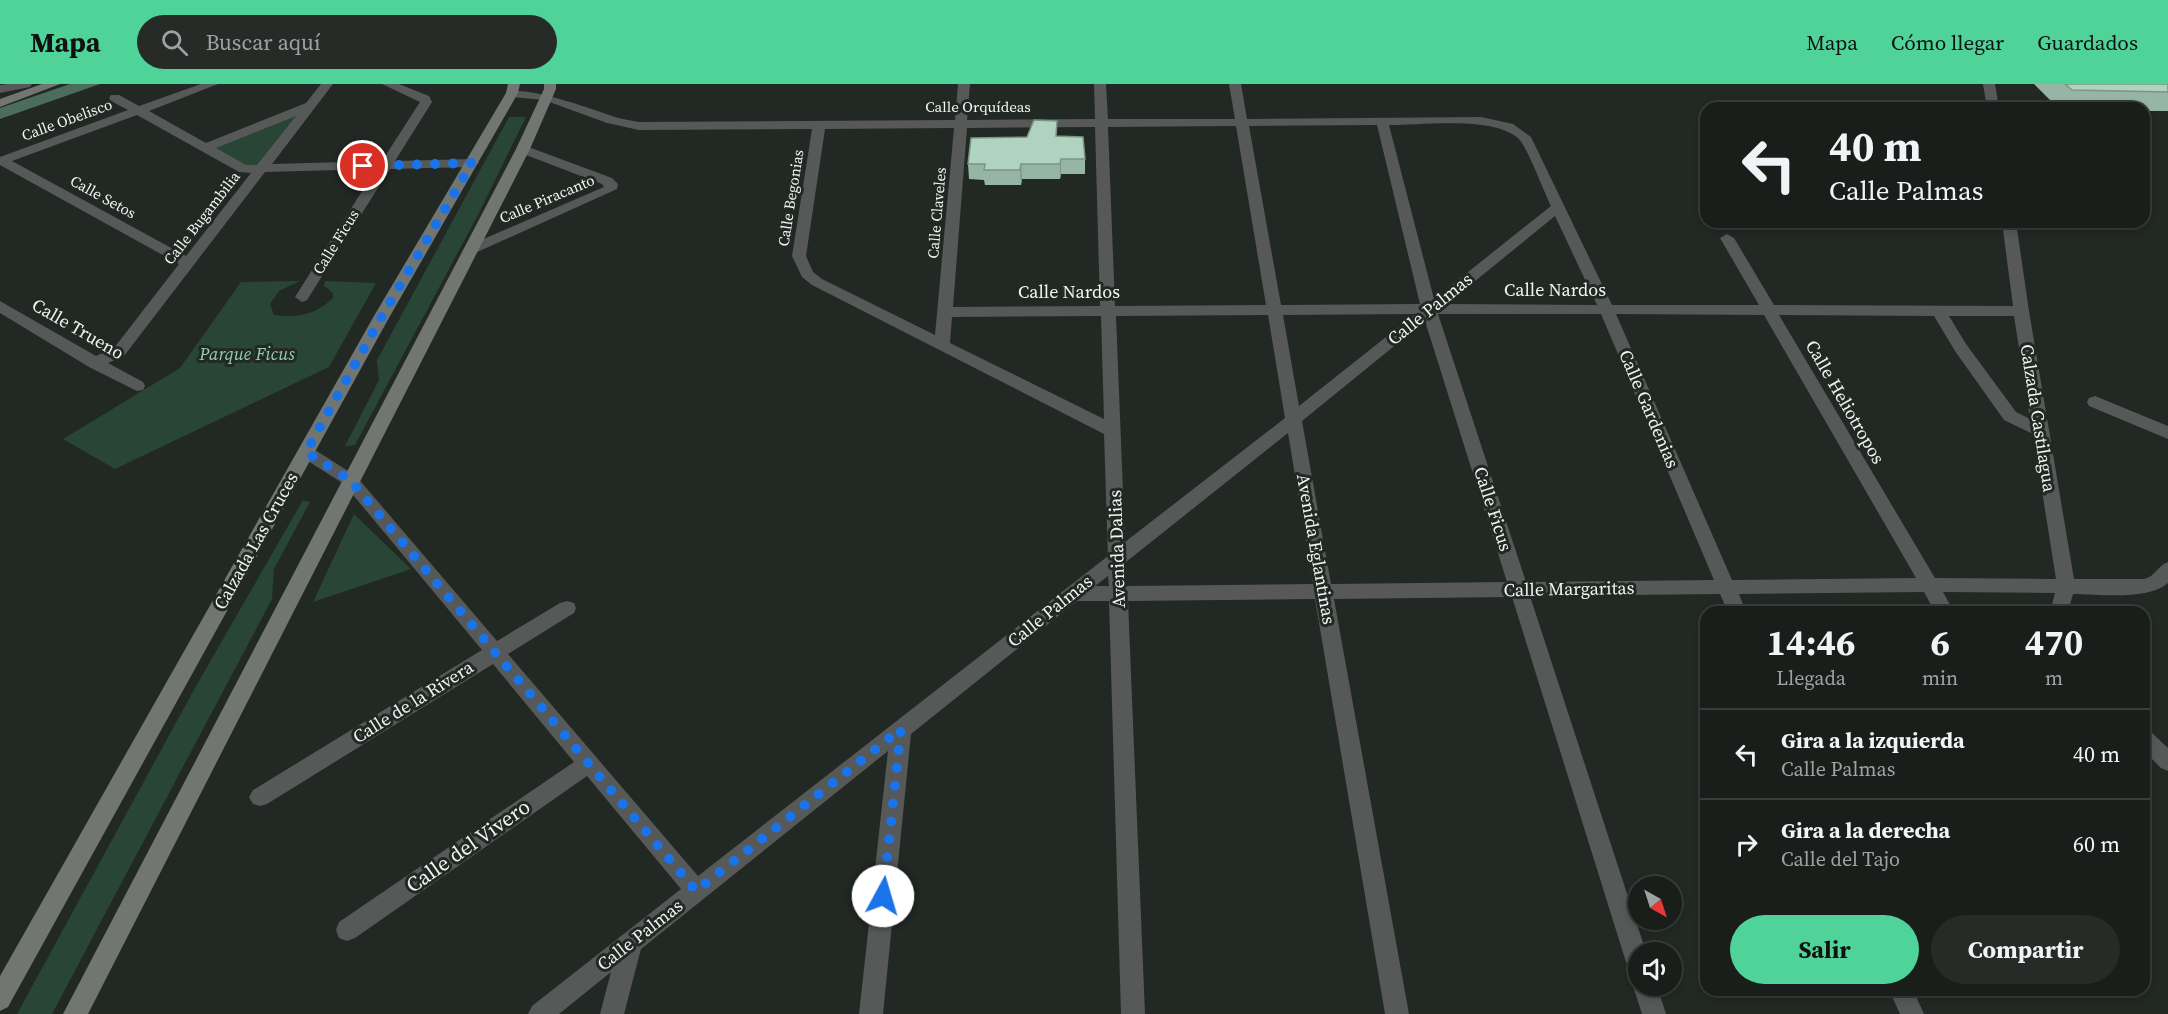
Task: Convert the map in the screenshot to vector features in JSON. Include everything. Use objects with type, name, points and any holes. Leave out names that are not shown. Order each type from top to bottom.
[{"type":"street","points":[[0,89],[26,84]]},
{"type":"street","points":[[0,103],[54,84]]},
{"type":"street","name":"Calle Obelisco","points":[[1,161],[212,84]]},
{"type":"street","name":"Calle Bugambilia","points":[[95,363],[119,352],[327,84]]},
{"type":"street","name":"Calle Ficus","points":[[302,297],[426,102],[425,99],[388,84]]},
{"type":"street","name":"Calle Claveles","points":[[942,345],[964,84]]},
{"type":"street","name":"Avenida Dalias","points":[[1100,84],[1133,1014]]},
{"type":"street","name":"Avenida Eglantinas","points":[[1235,84],[1397,1014]]},
{"type":"street","points":[[1989,84],[1992,102]]},
{"type":"street","name":"Calle Orquídeas","points":[[513,88],[548,90],[611,120],[639,126],[1481,121],[1519,132]]},
{"type":"street","name":"Calzada Las Cruces","points":[[0,999],[382,316],[472,163],[513,88]]},
{"type":"street","points":[[75,1014],[523,148],[548,90]]},
{"type":"street","points":[[115,98],[237,166],[261,170],[472,163]]},
{"type":"street","points":[[205,148],[310,105]]},
{"type":"street","name":"Calle Ficus","points":[[1383,122],[1429,309],[1632,942]]},
{"type":"street","name":"Calle Begonias","points":[[819,125],[799,256],[807,274],[817,282],[942,345]]},
{"type":"street","name":"Calle Gardenias","points":[[1519,132],[1525,137],[1607,310],[1734,606]]},
{"type":"street","name":"Calle Piracanto","points":[[470,250],[610,189],[611,184],[607,181],[523,148]]},
{"type":"street","name":"Calle Setos","points":[[1,161],[188,263]]},
{"type":"street","name":"Calle Palmas","points":[[540,1014],[1293,420],[1558,207]]},
{"type":"street","name":"Calzada Castilagua","points":[[2010,228],[2039,430],[2066,586],[2061,606]]},
{"type":"street","name":"Calle Heliotropos","points":[[1727,238],[1942,606]]},
{"type":"street","name":"Calle Trueno","points":[[0,306],[137,386]]},
{"type":"street","name":"Calle Nardos","points":[[945,312],[1429,309],[2021,311]]},
{"type":"street","points":[[1939,311],[1960,347],[2010,416],[2039,430]]},
{"type":"street","points":[[942,345],[1113,431]]},
{"type":"street","points":[[2095,402],[2168,433]]},
{"type":"street","points":[[306,452],[350,480],[696,891]]},
{"type":"street","name":"Calle Margaritas","points":[[1071,594],[1930,585],[2138,587],[2154,585],[2162,579],[2168,569]]},
{"type":"street","name":"Calle de la Rivera","points":[[260,797],[567,608]]},
{"type":"street","points":[[871,1014],[901,729]]},
{"type":"street","points":[[2150,744],[2168,762]]},
{"type":"street","name":"Calle del Vivero","points":[[347,930],[589,763]]},
{"type":"street","points":[[612,1014],[631,942]]},
{"type":"street","points":[[1648,996],[1654,1014]]},
{"type":"street","points":[[1904,996],[1912,1014]]},
{"type":"green space","points":[[307,108],[259,169],[238,166],[207,148]]},
{"type":"green space","points":[[509,117],[526,117],[479,213],[355,445],[345,446],[379,380],[377,360]]},
{"type":"green space","name":"Parque Ficus","points":[[300,281],[279,291],[270,304],[274,315],[306,314],[326,304],[333,298],[333,293],[324,286],[325,281],[376,283],[329,367],[115,469],[63,439],[180,368],[241,282]]},
{"type":"green space","points":[[303,500],[310,502],[274,569],[272,599],[52,1014],[17,1014],[196,686]]},
{"type":"green space","points":[[354,514],[411,569],[313,602]]},
{"type":"shaded area","points":[[70,84],[100,84],[0,119],[0,108]]},
{"type":"building","points":[[2065,84],[2168,84],[2168,92],[2072,90]]},
{"type":"building","points":[[1034,120],[1057,121],[1056,136],[1083,137],[1085,159],[1061,159],[1060,164],[1021,164],[1020,170],[984,170],[985,164],[968,164],[971,138],[1027,137]]},
{"type":"route","points":[[363,166],[472,163],[382,316],[306,452],[350,480],[696,891],[901,729],[883,896]]}]
